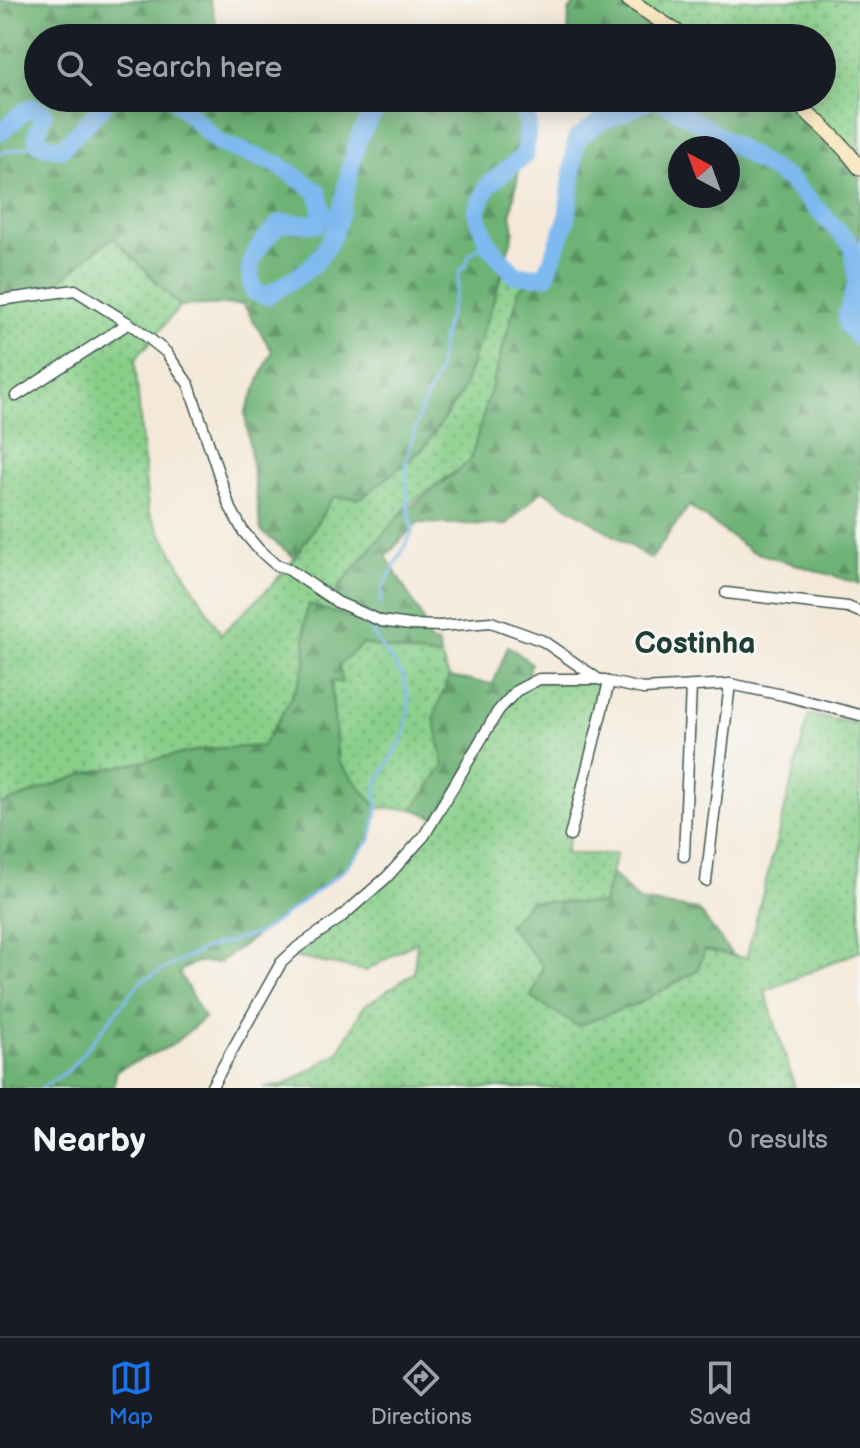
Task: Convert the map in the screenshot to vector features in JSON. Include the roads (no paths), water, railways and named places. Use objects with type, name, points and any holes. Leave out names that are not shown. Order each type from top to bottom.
[{"type":"main road","points":[[629,0],[665,24]]},
{"type":"main road","points":[[808,112],[860,168]]},
{"type":"street","points":[[0,300],[75,290],[129,323],[166,352],[180,369],[203,421],[229,505],[243,531],[276,565],[337,602],[381,621],[440,626],[491,622],[522,632],[543,641],[603,680]]},
{"type":"street","points":[[16,396],[129,323]]},
{"type":"street","points":[[726,593],[848,607],[860,612]]},
{"type":"street","points":[[211,1088],[281,963],[378,885],[424,836],[498,711],[516,691],[539,679],[603,680],[643,689],[730,684],[860,715]]},
{"type":"street","points":[[570,836],[603,680]]},
{"type":"street","points":[[706,881],[730,684]]},
{"type":"street","points":[[684,856],[691,686]]},
{"type":"waterway","points":[[0,132],[24,111]]},
{"type":"waterway","points":[[42,112],[36,136],[39,144],[61,149],[98,112]]},
{"type":"waterway","points":[[187,112],[219,143],[277,164],[318,192],[322,211],[317,224],[280,223],[265,239],[251,262],[254,292],[267,296],[307,270],[330,240],[361,133],[375,112]]},
{"type":"waterway","points":[[523,112],[528,122],[525,155],[488,185],[476,212],[488,244],[515,275],[546,276],[567,219],[576,139],[596,124],[624,112]]},
{"type":"waterway","points":[[680,112],[789,180],[852,245],[857,282],[847,314],[847,325],[860,339]]},
{"type":"waterway","points":[[0,153],[39,144]]},
{"type":"waterway","points":[[380,604],[382,589],[413,531],[406,462],[420,412],[438,373],[443,336],[459,272],[469,255],[488,244]]},
{"type":"waterway","points":[[42,1088],[70,1069],[141,981],[206,948],[260,933],[343,871],[371,839],[378,808],[376,792],[379,779],[405,734],[409,700],[403,676],[373,635],[373,627]]},
{"type":"district","name":"Costinha","points":[[695,644]]}]
